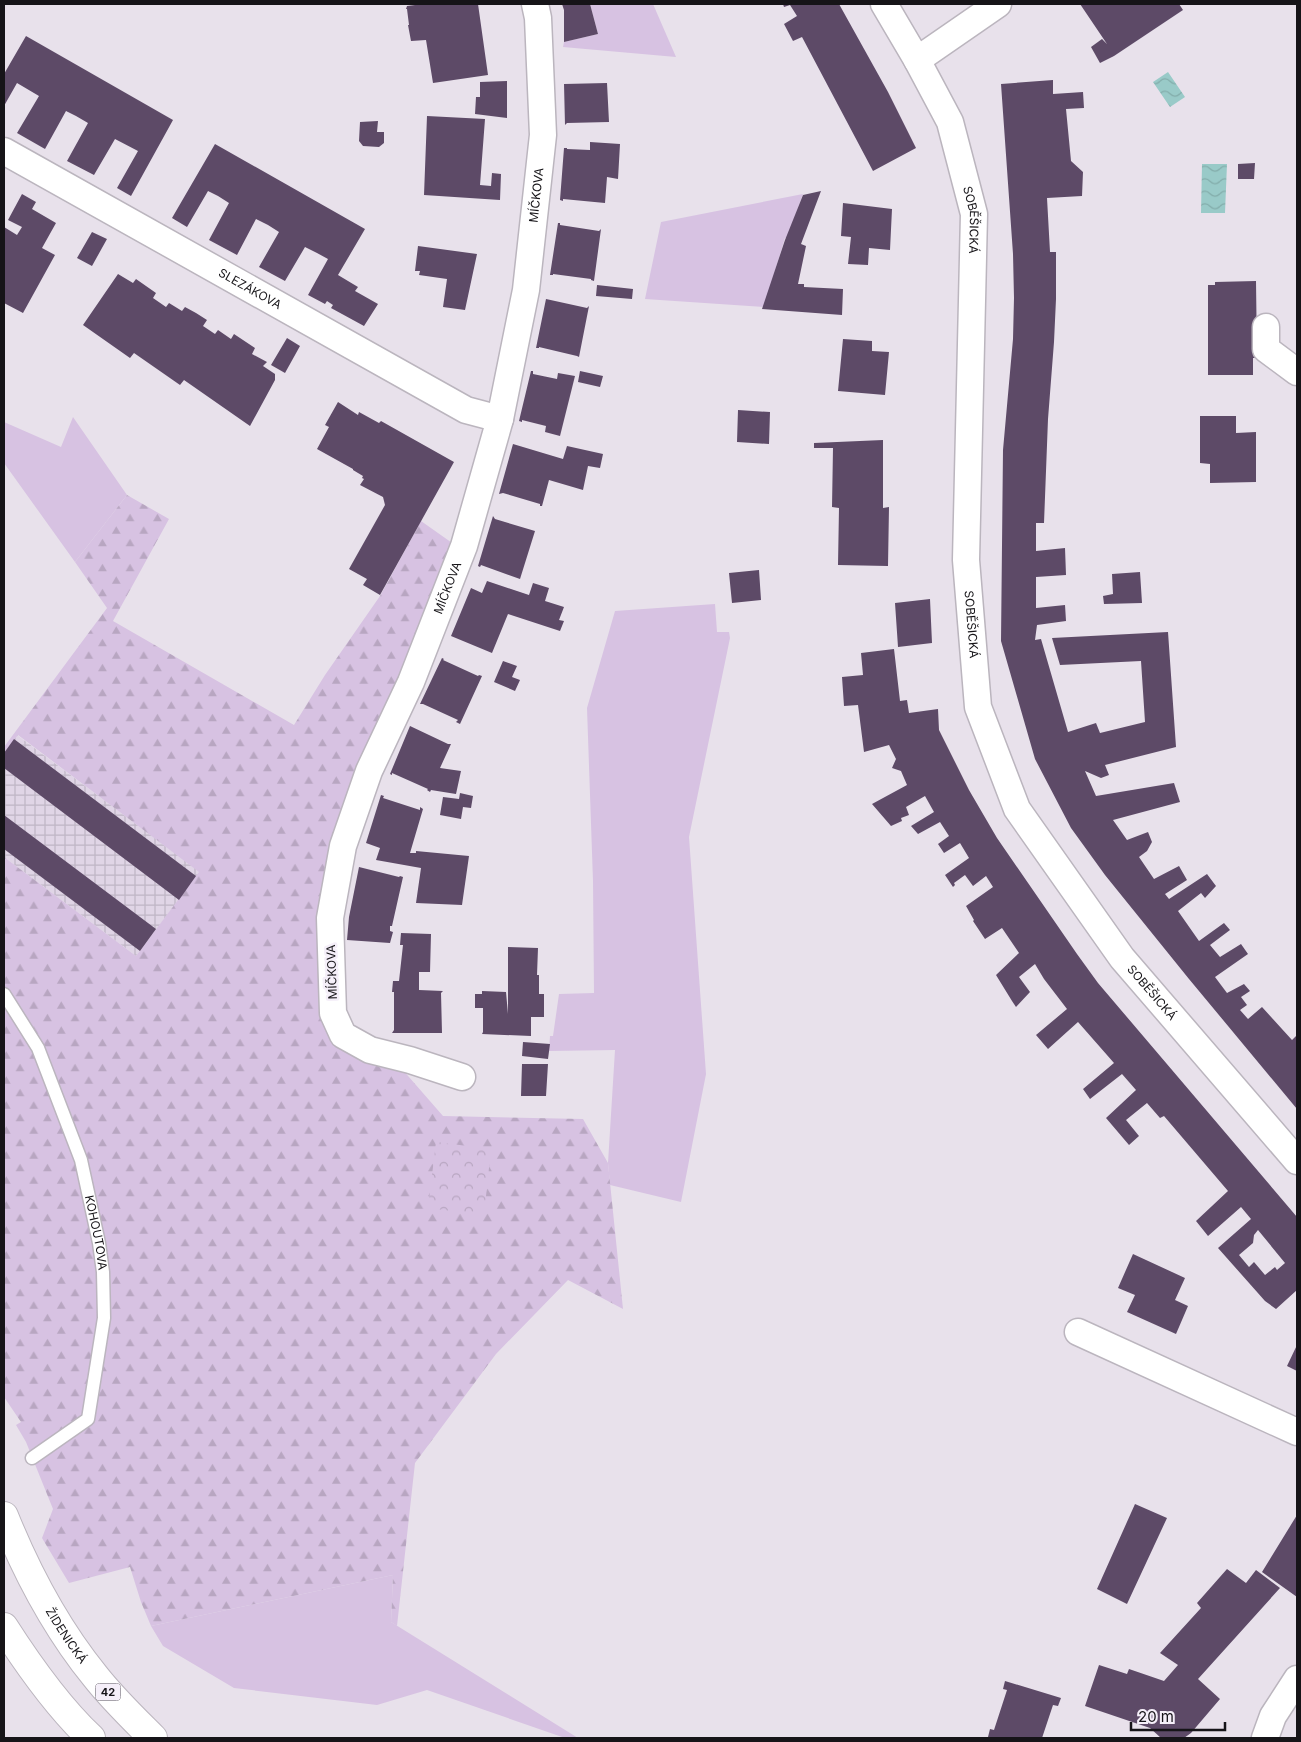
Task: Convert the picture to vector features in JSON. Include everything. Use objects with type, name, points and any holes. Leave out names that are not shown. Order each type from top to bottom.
[{"type":"highway","name":"ŽIDENICKÁ","points":[[4,1516],[19,1553],[69,1641],[123,1709],[153,1738]]},
{"type":"highway","points":[[4,1627],[26,1661],[55,1699],[91,1738]]},
{"type":"street","name":"MÍČKOVA","points":[[462,1077],[410,1060],[370,1050],[343,1035],[333,1013],[330,918],[347,836],[369,771],[411,682],[464,546],[500,420],[526,290],[543,135],[538,18],[535,4]]},
{"type":"street","name":"SOBĚŠICKÁ","points":[[884,4],[918,60],[950,122],[974,214],[966,560],[978,707],[1017,809],[1122,958],[1297,1161]]},
{"type":"street","points":[[918,60],[998,4]]},
{"type":"street","name":"SLEZÁKOVA","points":[[4,151],[466,410],[500,420]]},
{"type":"street","points":[[1266,327],[1266,349],[1297,372]]},
{"type":"street","points":[[1078,1332],[1297,1432]]},
{"type":"street","points":[[1264,1738],[1273,1716],[1297,1679]]},
{"type":"lane","name":"KOHOUTOVA","points":[[4,994],[38,1048],[81,1160],[99,1243],[103,1272],[104,1318],[88,1419],[32,1458]]},
{"type":"shaded area","points":[[17,735],[200,872],[136,956],[4,857],[4,753]]},
{"type":"green space","points":[[590,4],[653,4],[676,57],[563,47],[564,42],[598,34]]},
{"type":"green space","points":[[803,194],[787,238],[785,238],[764,307],[645,299],[661,222]]},
{"type":"green space","points":[[73,417],[127,495],[75,562],[4,463],[4,422],[61,447]]},
{"type":"green space","points":[[127,495],[169,519],[113,621],[294,725],[325,675],[380,596],[421,521],[455,545],[360,769],[324,1014],[402,1069],[443,1116],[583,1119],[608,1163],[623,1309],[568,1280],[496,1354],[415,1463],[397,1626],[391,1622],[393,1575],[151,1626],[130,1567],[69,1583],[42,1538],[53,1509],[26,1442],[16,1425],[21,1422],[4,1397],[4,857],[136,956],[199,872],[18,735],[4,753],[4,747],[107,608],[75,562]]},
{"type":"green space","points":[[715,604],[717,632],[729,632],[730,638],[689,837],[706,1074],[681,1202],[610,1185],[608,1163],[615,1050],[549,1051],[550,1036],[553,1036],[559,994],[594,993],[593,881],[587,708],[615,611]]},
{"type":"green space","points":[[436,1142],[491,1149],[484,1215],[428,1208]]},
{"type":"green space","points":[[393,1575],[391,1622],[578,1738],[565,1738],[427,1690],[377,1705],[234,1688],[163,1646],[151,1626]]},
{"type":"water","points":[[1168,72],[1185,97],[1170,107],[1153,82]]},
{"type":"water","points":[[1202,164],[1227,164],[1225,213],[1201,213]]},
{"type":"building","points":[[423,4],[478,4],[488,75],[433,83],[426,40],[411,41],[408,25],[407,6]]},
{"type":"building","points":[[562,4],[590,4],[598,34],[564,42],[564,10]]},
{"type":"building","points":[[783,4],[839,4],[888,92],[916,148],[873,171],[802,37],[793,41],[784,24],[797,16],[790,5],[784,7]]},
{"type":"building","points":[[1080,4],[1179,4],[1183,10],[1114,56],[1100,63],[1091,47],[1102,39],[1107,44]]},
{"type":"building","points":[[26,36],[173,120],[131,196],[117,188],[138,151],[115,139],[94,175],[67,161],[88,123],[76,116],[66,111],[45,149],[17,133],[39,96],[17,83],[4,106],[4,74]]},
{"type":"building","points":[[1053,80],[1053,94],[1083,92],[1084,108],[1066,109],[1071,161],[1083,172],[1082,196],[1047,198],[1050,252],[1056,252],[1056,299],[1048,419],[1044,523],[1036,523],[1036,551],[1065,548],[1066,575],[1036,577],[1036,608],[1065,605],[1066,621],[1037,625],[1035,640],[1041,639],[1068,732],[1096,723],[1100,733],[1145,722],[1141,661],[1060,665],[1052,638],[1168,632],[1176,747],[1105,765],[1109,775],[1101,778],[1085,771],[1096,796],[1174,783],[1180,802],[1113,820],[1127,840],[1148,832],[1152,842],[1147,851],[1139,857],[1154,879],[1179,866],[1187,880],[1165,894],[1169,899],[1207,874],[1216,886],[1205,898],[1201,893],[1178,911],[1199,941],[1224,923],[1230,930],[1210,945],[1220,957],[1241,944],[1248,954],[1215,977],[1227,993],[1244,984],[1250,991],[1241,997],[1247,1005],[1240,1010],[1248,1019],[1262,1007],[1292,1040],[1297,1035],[1297,1109],[1105,875],[1071,828],[1035,759],[1001,641],[1003,450],[1013,339],[1014,298],[1013,254],[1001,84]]},
{"type":"building","points":[[507,81],[507,118],[475,114],[476,97],[480,97],[480,82]]},
{"type":"building","points":[[607,83],[609,122],[567,123],[565,125],[564,84]]},
{"type":"building","points":[[427,116],[485,119],[480,185],[491,186],[492,173],[501,174],[500,200],[424,195]]},
{"type":"building","points":[[378,121],[377,132],[384,132],[384,143],[379,147],[363,146],[359,141],[360,122]]},
{"type":"building","points":[[590,142],[620,144],[618,179],[607,177],[605,203],[560,200],[564,148],[590,150]]},
{"type":"building","points":[[215,144],[365,229],[338,275],[358,287],[355,291],[378,304],[364,326],[331,308],[333,305],[327,301],[325,304],[308,295],[328,259],[305,247],[285,281],[259,267],[279,232],[268,225],[256,219],[237,255],[209,240],[229,203],[218,196],[208,191],[187,227],[172,218]]},
{"type":"building","points":[[1255,163],[1254,179],[1238,179],[1238,164]]},
{"type":"building","points":[[821,191],[801,244],[806,246],[798,284],[804,284],[804,287],[843,289],[842,315],[762,309],[785,240],[803,195]]},
{"type":"building","points":[[22,194],[36,202],[32,209],[56,223],[42,248],[55,255],[23,313],[4,303],[4,227],[17,235],[22,227],[8,220]]},
{"type":"building","points":[[843,203],[892,209],[890,250],[869,248],[868,265],[848,264],[851,237],[841,236]]},
{"type":"building","points":[[558,223],[560,225],[599,231],[601,229],[594,281],[591,279],[550,275]]},
{"type":"building","points":[[92,232],[107,239],[92,266],[77,258]]},
{"type":"building","points":[[418,246],[477,254],[465,310],[443,307],[447,279],[419,275],[420,271],[415,271]]},
{"type":"building","points":[[118,274],[133,283],[136,279],[156,293],[153,298],[166,307],[169,303],[182,311],[185,307],[196,313],[207,320],[203,326],[215,334],[218,330],[231,339],[234,334],[255,348],[252,354],[267,362],[263,366],[275,374],[275,380],[250,426],[184,380],[180,385],[134,353],[130,358],[83,325]]},
{"type":"building","points":[[1256,281],[1257,358],[1253,358],[1253,375],[1208,375],[1208,285],[1215,285],[1215,282]]},
{"type":"building","points":[[597,285],[633,289],[632,299],[596,296]]},
{"type":"building","points":[[546,299],[587,308],[589,306],[579,357],[539,347],[536,348]]},
{"type":"building","points":[[287,338],[300,346],[285,373],[271,365]]},
{"type":"building","points":[[843,339],[872,341],[872,351],[889,352],[885,395],[838,391]]},
{"type":"building","points":[[531,371],[533,371],[533,374],[557,379],[558,373],[575,376],[560,436],[545,432],[546,426],[522,420],[522,422],[519,421]]},
{"type":"building","points":[[580,371],[603,376],[600,387],[578,382]]},
{"type":"building","points":[[338,402],[358,415],[359,412],[379,423],[381,421],[454,462],[380,595],[363,585],[367,579],[349,569],[385,505],[383,497],[360,485],[364,479],[362,478],[363,476],[317,449],[329,427],[325,425]]},
{"type":"building","points":[[738,410],[770,412],[769,444],[737,442]]},
{"type":"building","points":[[1200,416],[1236,416],[1236,433],[1256,432],[1256,482],[1210,483],[1210,464],[1200,463]]},
{"type":"building","points":[[883,440],[883,508],[889,507],[888,566],[838,565],[839,508],[832,507],[833,448],[814,448],[814,443]]},
{"type":"building","points":[[513,444],[563,459],[567,446],[603,454],[600,468],[588,466],[583,490],[549,480],[542,506],[540,506],[540,504],[503,493],[499,494]]},
{"type":"building","points":[[493,516],[495,519],[535,531],[520,579],[481,565],[480,567],[478,566]]},
{"type":"building","points":[[759,570],[761,600],[732,603],[729,573]]},
{"type":"building","points":[[1140,572],[1142,603],[1104,604],[1103,596],[1113,594],[1112,574]]},
{"type":"building","points":[[487,581],[529,595],[533,583],[549,588],[545,601],[564,607],[559,620],[564,621],[560,631],[508,614],[492,653],[451,636],[471,588],[482,593]]},
{"type":"building","points":[[930,599],[932,643],[898,647],[895,603]]},
{"type":"building","points":[[894,649],[900,701],[907,700],[909,713],[938,709],[939,730],[969,790],[997,838],[1077,954],[1098,983],[1297,1217],[1297,1290],[1276,1309],[1265,1301],[1218,1248],[1251,1219],[1241,1207],[1208,1236],[1196,1221],[1228,1191],[1164,1116],[1160,1118],[1147,1103],[1126,1120],[1139,1136],[1129,1145],[1106,1118],[1136,1090],[1122,1074],[1090,1099],[1083,1089],[1114,1063],[1078,1022],[1048,1049],[1036,1035],[1067,1009],[1035,964],[1019,977],[1030,992],[1016,1007],[996,975],[1019,953],[1002,928],[985,939],[966,906],[993,887],[986,876],[973,886],[965,875],[954,883],[953,887],[945,875],[969,858],[960,843],[944,853],[938,844],[949,836],[940,822],[918,834],[911,826],[934,812],[925,796],[906,807],[909,815],[901,818],[902,821],[891,826],[872,804],[907,785],[901,771],[892,768],[896,759],[889,745],[864,752],[858,705],[844,706],[842,677],[863,675],[861,653]],"holes":[[[1258,1230],[1285,1263],[1277,1270],[1275,1267],[1265,1275],[1254,1262],[1249,1267],[1239,1255],[1253,1243],[1254,1235]]]},
{"type":"building","points":[[442,658],[478,676],[482,676],[460,724],[456,722],[458,720],[420,704]]},
{"type":"building","points":[[503,661],[517,666],[512,677],[520,680],[515,691],[494,682]]},
{"type":"building","points":[[410,726],[451,744],[440,768],[461,771],[456,794],[431,790],[430,792],[428,789],[392,773],[392,775],[390,774]]},
{"type":"building","points":[[14,739],[196,876],[179,900],[4,768],[4,753]]},
{"type":"building","points":[[460,793],[473,796],[471,808],[463,807],[461,819],[440,815],[443,797],[459,799]]},
{"type":"building","points":[[381,795],[384,796],[383,798],[420,810],[420,807],[423,809],[410,853],[416,853],[416,851],[469,856],[462,905],[416,903],[421,868],[376,860],[380,848],[366,843]]},
{"type":"building","points":[[4,815],[156,929],[140,951],[4,849]]},
{"type":"building","points":[[359,867],[403,877],[392,926],[390,926],[390,931],[393,932],[390,943],[347,940],[349,917]]},
{"type":"building","points":[[401,933],[431,934],[430,972],[419,972],[419,990],[443,991],[441,993],[442,1033],[392,1033],[394,1030],[394,992],[392,992],[393,981],[399,981],[403,945],[400,945]]},
{"type":"building","points":[[508,947],[538,948],[537,975],[539,975],[539,994],[544,994],[544,1017],[531,1017],[531,1036],[482,1034],[483,1008],[475,1008],[475,994],[482,994],[482,991],[506,992],[508,1014]]},
{"type":"building","points":[[523,1042],[550,1044],[548,1059],[522,1056]]},
{"type":"building","points":[[522,1064],[548,1064],[546,1096],[521,1096]]},
{"type":"building","points":[[1133,1254],[1185,1278],[1175,1300],[1188,1306],[1176,1334],[1127,1312],[1135,1295],[1118,1288]]},
{"type":"building","points":[[1297,1345],[1297,1371],[1287,1366]]},
{"type":"building","points":[[1135,1504],[1167,1518],[1127,1604],[1097,1589]]},
{"type":"building","points":[[1297,1515],[1297,1597],[1262,1572]]},
{"type":"building","points":[[1227,1569],[1246,1583],[1256,1570],[1280,1588],[1198,1679],[1220,1699],[1191,1733],[1184,1738],[1161,1738],[1150,1728],[1085,1706],[1099,1665],[1127,1674],[1129,1669],[1164,1681],[1178,1665],[1160,1653],[1201,1608],[1197,1603]]},
{"type":"building","points":[[1005,1681],[1061,1698],[1058,1706],[1053,1705],[1042,1738],[988,1737],[990,1729],[994,1730],[1007,1690],[1003,1689]]}]
